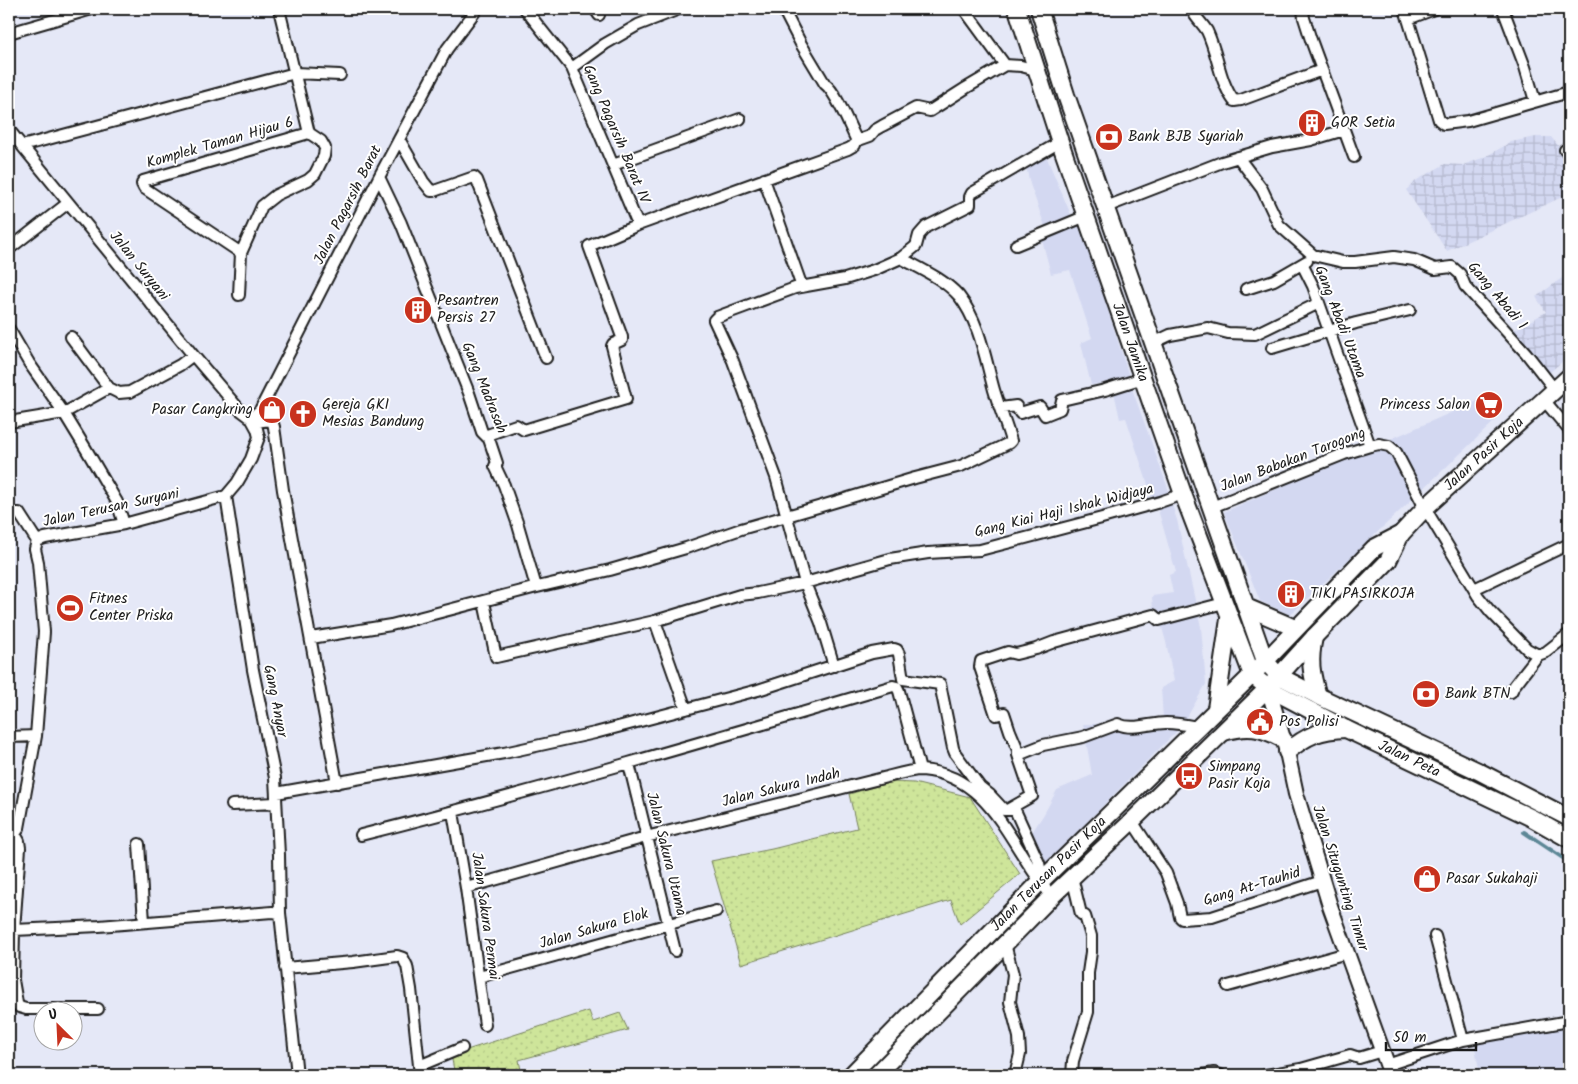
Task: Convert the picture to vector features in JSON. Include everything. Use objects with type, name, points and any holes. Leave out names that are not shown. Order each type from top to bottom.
[{"type":"main road","name":"Jalan Jamika","points":[[1017,9],[1060,142],[1183,494],[1252,675]]},
{"type":"main road","name":"Jalan Jamika","points":[[1039,9],[1066,95],[1265,661]]},
{"type":"main road","name":"Jalan Pasir Koja","points":[[1268,688],[1314,637],[1388,561],[1401,534],[1425,508],[1569,377]]},
{"type":"main road","name":"Jalan Pasir Koja","points":[[1252,675],[1295,628],[1374,548],[1401,534]]},
{"type":"main road","points":[[1246,607],[1295,628]]},
{"type":"main road","points":[[1216,709],[1226,610]]},
{"type":"main road","points":[[1314,637],[1310,656],[1312,676],[1318,696]]},
{"type":"main road","name":"Jalan Peta","points":[[1265,661],[1279,676],[1478,771],[1569,818]]},
{"type":"main road","name":"Jalan Peta","points":[[1252,675],[1268,688],[1346,729],[1532,818],[1569,839]]},
{"type":"main road","name":"Jalan Terusan Pasir Koja","points":[[851,1075],[1038,880],[1252,675]]},
{"type":"main road","name":"Jalan Terusan Pasir Koja","points":[[876,1075],[1052,896],[1268,688]]},
{"type":"main road","points":[[1222,733],[1237,728],[1253,727],[1269,731],[1285,745],[1300,742],[1314,734],[1346,729]]},
{"type":"street","points":[[9,33],[92,9]]},
{"type":"street","points":[[239,295],[241,253],[262,206],[276,195],[308,180],[314,174],[324,156],[325,148],[321,141],[309,133],[279,9]]},
{"type":"street","name":"Jalan Pagarsih Barat","points":[[252,420],[260,410],[379,177],[448,49],[477,9]]},
{"type":"street","name":"Gang Pagarsih Barat IV","points":[[526,9],[572,68],[638,225]]},
{"type":"street","points":[[572,68],[605,44],[638,25],[679,9]]},
{"type":"street","points":[[783,9],[801,44],[825,84],[830,88],[856,141]]},
{"type":"street","points":[[964,9],[1005,65]]},
{"type":"street","points":[[1191,9],[1207,32],[1223,81],[1234,102],[1322,70]]},
{"type":"street","points":[[1303,9],[1306,25],[1354,157]]},
{"type":"street","points":[[1405,9],[1439,120],[1444,124],[1468,121],[1569,92]]},
{"type":"street","points":[[1408,20],[1434,9]]},
{"type":"street","points":[[1503,9],[1525,67],[1535,101]]},
{"type":"street","points":[[487,435],[516,425],[524,430],[626,399],[612,346],[622,340],[622,337],[589,246],[638,225],[848,149],[855,145],[856,141],[870,136],[875,130],[916,108],[930,110],[1005,65],[1021,66],[1036,70]]},
{"type":"street","points":[[22,146],[295,73],[340,75]]},
{"type":"street","points":[[613,165],[740,119]]},
{"type":"street","name":"Jalan Suryani","points":[[9,130],[193,355],[239,409],[252,420]]},
{"type":"street","points":[[1106,207],[1238,157],[1272,147],[1311,140],[1344,130]]},
{"type":"street","name":"Komplek Taman Hijau 6","points":[[241,253],[144,188],[143,181],[309,133]]},
{"type":"street","points":[[399,139],[423,181],[431,191],[474,177],[477,180],[546,358]]},
{"type":"street","points":[[834,666],[806,583],[776,477],[732,361],[714,320],[717,317],[795,288],[845,279],[874,270],[901,258],[916,246],[919,235],[926,227],[970,205],[972,193],[1060,142]]},
{"type":"street","name":"Gang Abadi 1","points":[[1238,157],[1262,189],[1279,225],[1313,255],[1349,262],[1394,257],[1414,260],[1435,269],[1452,267],[1460,274],[1465,286],[1526,353],[1549,395]]},
{"type":"street","name":"Gang Madrasah","points":[[379,177],[401,223],[469,393],[482,432],[487,435],[497,463],[495,466],[518,525],[536,587]]},
{"type":"street","points":[[764,179],[802,287]]},
{"type":"street","points":[[9,249],[68,203]]},
{"type":"street","points":[[1016,246],[1086,216]]},
{"type":"street","points":[[1246,288],[1274,280],[1302,264],[1313,255]]},
{"type":"street","points":[[311,638],[391,625],[644,561],[741,529],[961,466],[1009,444],[1011,441],[983,346],[968,310],[948,286],[901,258]]},
{"type":"street","name":"Gang Abadi Utama","points":[[1302,264],[1330,331],[1370,446]]},
{"type":"street","points":[[1154,343],[1170,335],[1208,328],[1228,333],[1255,334],[1319,303]]},
{"type":"street","points":[[1272,348],[1376,317],[1410,310]]},
{"type":"street","points":[[9,329],[29,363],[64,413],[117,502],[124,524]]},
{"type":"street","points":[[71,338],[109,388],[119,393],[130,392],[180,365],[193,355]]},
{"type":"street","points":[[1001,408],[1016,406],[1020,413],[1040,407],[1045,415],[1060,409],[1060,402],[1062,400],[1106,390],[1143,378]]},
{"type":"street","points":[[9,422],[64,413],[109,388]]},
{"type":"street","points":[[1549,395],[1569,430]]},
{"type":"street","points":[[226,496],[237,483],[251,459],[259,437],[252,420],[273,420],[283,490],[337,783]]},
{"type":"street","name":"Jalan Babakan Tarogong","points":[[1211,510],[1217,505],[1344,454],[1379,444],[1388,446],[1396,452],[1425,508],[1490,612],[1527,649],[1538,655]]},
{"type":"street","name":"Gang Kiai Haji Ishak Widjaya","points":[[484,602],[496,656],[654,621],[740,595],[806,583],[890,559],[928,553],[980,550],[1110,516],[1183,494]]},
{"type":"street","name":"Jalan Terusan Suryani","points":[[12,836],[19,828],[22,816],[36,736],[44,632],[38,562],[35,549],[37,541],[124,524],[226,496]]},
{"type":"street","name":"Gang Anyar","points":[[226,496],[253,670],[272,760],[279,855],[280,913],[297,1075]]},
{"type":"street","points":[[9,513],[19,513],[37,541]]},
{"type":"street","points":[[1474,589],[1569,544]]},
{"type":"street","points":[[1006,811],[1032,796],[1004,713],[996,715],[980,668],[981,661],[1008,652],[1016,654],[1036,649],[1054,642],[1153,615],[1159,620],[1226,610]]},
{"type":"street","points":[[654,621],[686,709]]},
{"type":"street","points":[[1511,692],[1538,655],[1546,652],[1569,634]]},
{"type":"street","points":[[232,805],[276,798],[337,783],[595,734],[758,690],[872,653],[894,649],[899,654],[903,679],[940,684],[955,753],[980,787],[1006,811],[1015,810],[1037,858],[1040,868],[1038,880]]},
{"type":"street","points":[[361,835],[628,764],[894,686],[897,687],[899,692],[920,770]]},
{"type":"street","name":"Jalan Situgunting Timur","points":[[1268,688],[1285,745],[1296,794],[1322,881],[1389,1070]]},
{"type":"street","points":[[1018,755],[1044,745],[1083,737],[1118,724],[1122,726],[1139,726],[1173,723],[1197,727]]},
{"type":"street","points":[[9,737],[36,736]]},
{"type":"street","name":"Jalan Sakura Utama","points":[[628,764],[675,951]]},
{"type":"street","name":"Jalan Sakura Indah","points":[[466,888],[646,837],[868,781],[920,770],[950,776],[959,780],[971,788],[992,808],[1038,880],[1052,896]]},
{"type":"street","name":"Jalan Sakura Permai","points":[[453,812],[466,888],[485,1025]]},
{"type":"street","name":"Gang At-Tauhid","points":[[1132,821],[1166,873],[1182,919],[1212,917],[1322,881]]},
{"type":"street","points":[[12,836],[19,841],[20,848],[14,930],[13,980],[15,996],[19,1007],[26,1009],[98,1009]]},
{"type":"street","points":[[139,844],[144,922]]},
{"type":"street","points":[[1072,877],[1081,915],[1085,916],[1091,936],[1088,973],[1088,1012],[1073,1061],[1072,1075]]},
{"type":"street","name":"Jalan Sakura Elok","points":[[479,977],[716,911]]},
{"type":"street","points":[[14,930],[272,912],[280,913]]},
{"type":"street","points":[[1435,936],[1463,1040]]},
{"type":"street","points":[[1005,944],[1013,974],[1010,1002],[1020,1037],[1020,1054],[1015,1075]]},
{"type":"street","points":[[1228,986],[1347,953]]},
{"type":"street","points":[[286,968],[397,956],[403,958],[407,966],[411,989],[418,1072],[462,1048]]},
{"type":"street","points":[[1389,1070],[1463,1040],[1569,1021]]},
{"type":"street","points":[[1266,1075],[1302,1069],[1350,1055],[1359,1058],[1382,1051]]},
{"type":"street","points":[[1202,1075],[1214,1073],[1220,1075]]},
{"type":"shaded area","points":[[1536,137],[1551,137],[1569,159],[1569,207],[1567,208],[1562,197],[1447,251],[1406,190],[1417,180],[1445,164],[1463,165],[1485,157],[1511,142]]},
{"type":"shaded area","points":[[1044,151],[1074,222],[1047,232],[1030,184],[1025,162]]},
{"type":"shaded area","points":[[1080,223],[1130,379],[1091,385],[1081,343],[1092,338],[1070,270],[1051,274],[1041,236]]},
{"type":"shaded area","points":[[1569,273],[1569,356],[1544,377],[1514,330],[1546,312],[1536,297]]},
{"type":"shaded area","points":[[1131,386],[1170,494],[1153,500],[1126,418],[1120,419],[1114,392]]},
{"type":"shaded area","points":[[1489,396],[1497,419],[1290,615],[1260,601],[1224,512]]},
{"type":"shaded area","points":[[1171,502],[1177,520],[1201,627],[1206,684],[1182,726],[1045,864],[1031,834],[1057,790],[1092,775],[1083,724],[1122,724],[1163,719],[1161,688],[1174,681],[1161,624],[1153,611],[1152,596],[1173,593],[1169,575],[1176,572],[1157,506]]},
{"type":"shaded area","points":[[1569,1027],[1569,1075],[1480,1075],[1474,1042]]},
{"type":"green space","points":[[891,782],[914,783],[970,797],[1020,874],[960,924],[951,900],[741,964],[711,861],[772,849],[857,828],[849,794]]},
{"type":"green space","points":[[589,1011],[593,1022],[620,1013],[628,1030],[519,1060],[522,1075],[455,1075],[451,1055]]},
{"type":"waterway","points":[[1524,832],[1569,862]]},
{"type":"place","name":"GOR Setia","points":[[1312,123]]},
{"type":"place","name":"Bank BJB Syariah","points":[[1109,137]]},
{"type":"place","name":"Pesantren Persis 27","points":[[418,310]]},
{"type":"place","name":"Princess Salon","points":[[1489,405]]},
{"type":"place","name":"Pasar Cangkring","points":[[272,410]]},
{"type":"place","name":"Gereja GKI Mesias Bandung","points":[[303,414]]},
{"type":"place","name":"TIKI PASIRKOJA","points":[[1291,594]]},
{"type":"place","name":"Fitnes Center Priska","points":[[70,608]]},
{"type":"place","name":"Bank BTN","points":[[1426,694]]},
{"type":"place","name":"Pos Polisi","points":[[1260,722]]},
{"type":"place","name":"Simpang Pasir Koja","points":[[1189,776]]},
{"type":"place","name":"Pasar Sukahaji","points":[[1427,879]]}]
